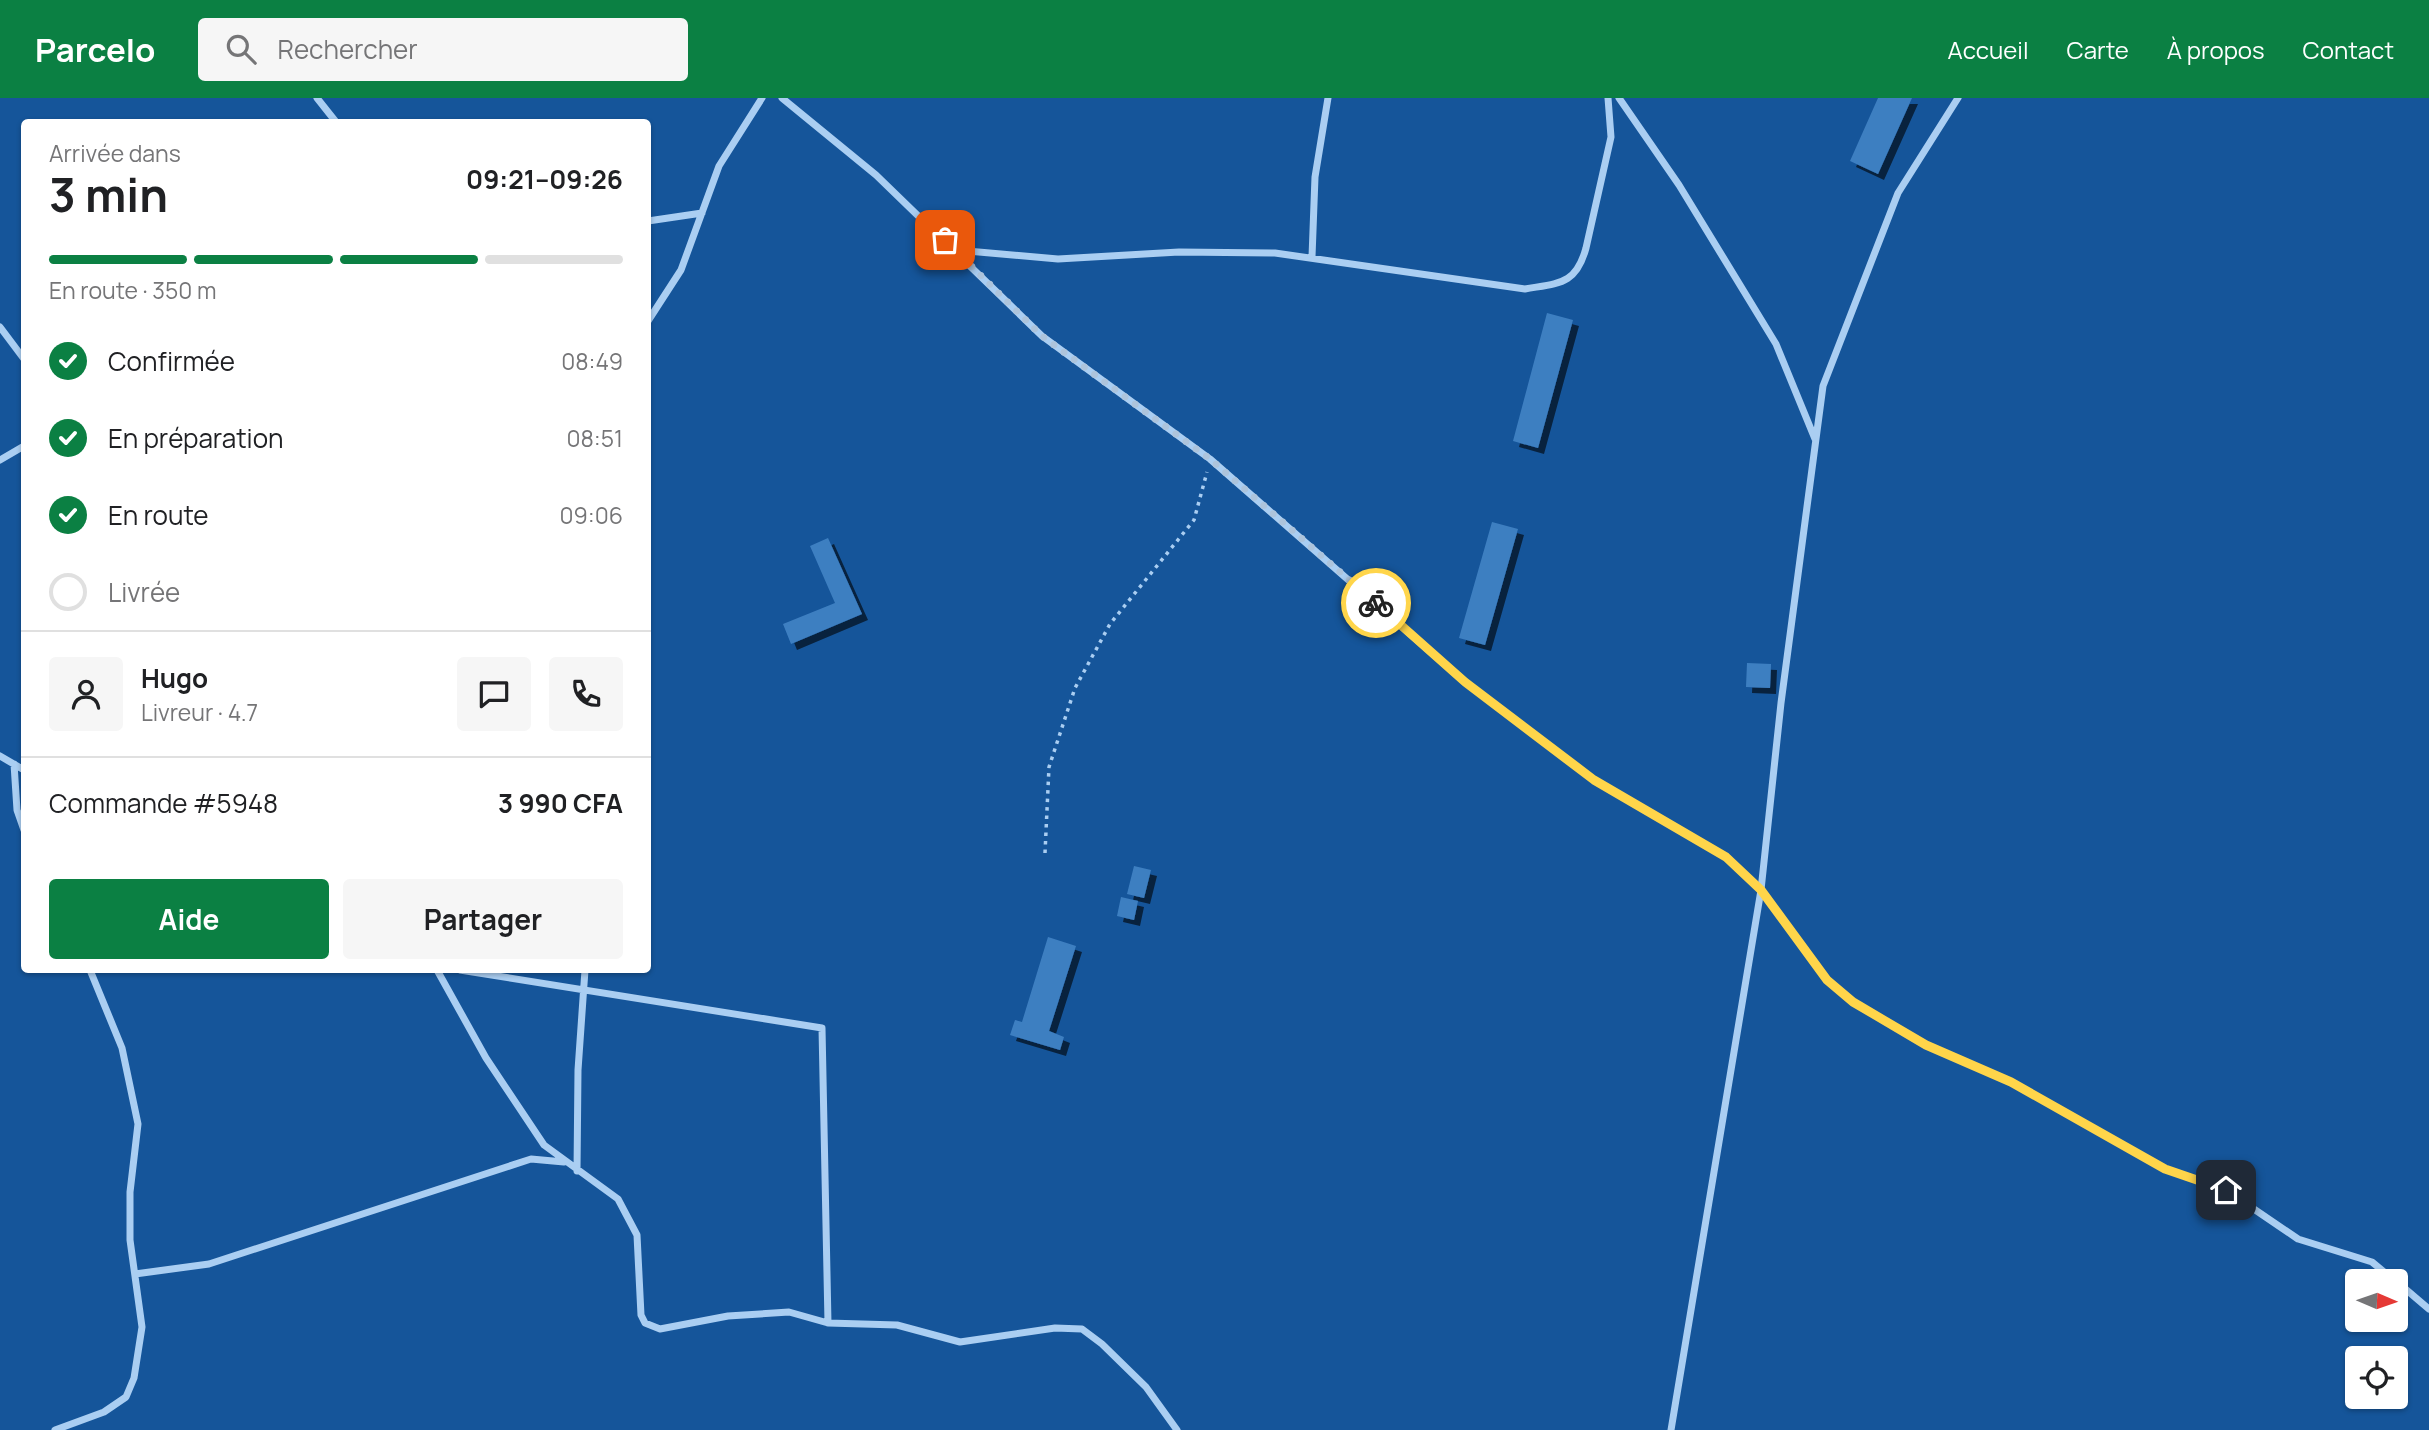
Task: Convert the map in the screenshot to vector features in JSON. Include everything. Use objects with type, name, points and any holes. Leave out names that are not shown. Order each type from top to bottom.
[{"type":"street","points":[[317,98],[334,119]]},
{"type":"street","points":[[651,316],[681,270],[719,166],[762,98]]},
{"type":"street","points":[[782,98],[876,175],[1042,336],[1210,459],[1465,682],[1594,780],[1726,857],[1761,890],[1827,980],[1853,1002],[1926,1045],[2011,1082],[2165,1169],[2226,1190],[2298,1239],[2372,1262],[2380,1269]]},
{"type":"street","points":[[1312,257],[1315,177],[1328,98]]},
{"type":"street","points":[[956,250],[1058,259],[1179,252],[1275,253],[1525,289],[1566,282],[1581,266],[1586,248],[1611,137],[1608,98]]},
{"type":"street","points":[[1619,98],[1679,184],[1776,344],[1816,440]]},
{"type":"street","points":[[1671,1430],[1761,890],[1781,703],[1823,386],[1898,193],[1958,98]]},
{"type":"street","points":[[651,221],[702,213]]},
{"type":"street","points":[[0,327],[21,355]]},
{"type":"street","points":[[0,460],[21,448]]},
{"type":"street","points":[[0,756],[21,768]]},
{"type":"street","points":[[14,764],[21,820]]},
{"type":"street","points":[[55,1430],[104,1412],[126,1397],[134,1378],[142,1327],[135,1274],[130,1192],[138,1124],[122,1048],[91,973]]},
{"type":"street","points":[[439,973],[508,1092],[544,1145],[618,1199],[637,1235],[641,1315],[646,1323],[660,1329],[728,1315],[789,1312],[828,1323],[897,1325],[960,1342],[1055,1328],[1082,1329],[1146,1387],[1177,1430]]},
{"type":"street","points":[[477,973],[822,1028],[828,1323]]},
{"type":"street","points":[[577,1171],[585,973]]},
{"type":"street","points":[[135,1274],[209,1264],[531,1159],[564,1162]]},
{"type":"street","points":[[2408,1292],[2429,1309]]},
{"type":"path","points":[[1045,853],[1049,767],[1075,688],[1110,624],[1194,520],[1210,459]]},
{"type":"building","points":[[1878,98],[1912,98],[1878,174],[1850,161]]},
{"type":"building","points":[[1547,313],[1573,320],[1538,448],[1513,441]]},
{"type":"building","points":[[1492,522],[1518,529],[1485,645],[1459,638]]},
{"type":"building","points":[[828,538],[862,614],[791,644],[783,624],[835,603],[810,546]]},
{"type":"building","points":[[1747,663],[1771,664],[1770,688],[1746,687]]},
{"type":"building","points":[[1134,866],[1151,870],[1144,898],[1127,894]]},
{"type":"building","points":[[1121,897],[1138,901],[1134,920],[1117,916]]},
{"type":"building","points":[[1048,937],[1076,946],[1049,1031],[1064,1037],[1060,1050],[1010,1035],[1015,1020],[1022,1022]]},
{"type":"way so far","points":[[945,240],[1042,336],[1210,459],[1376,603]]},
{"type":"route","points":[[1376,603],[1465,682],[1594,780],[1726,857],[1761,890],[1827,980],[1853,1002],[1926,1045],[2011,1082],[2165,1169],[2226,1190]]}]
